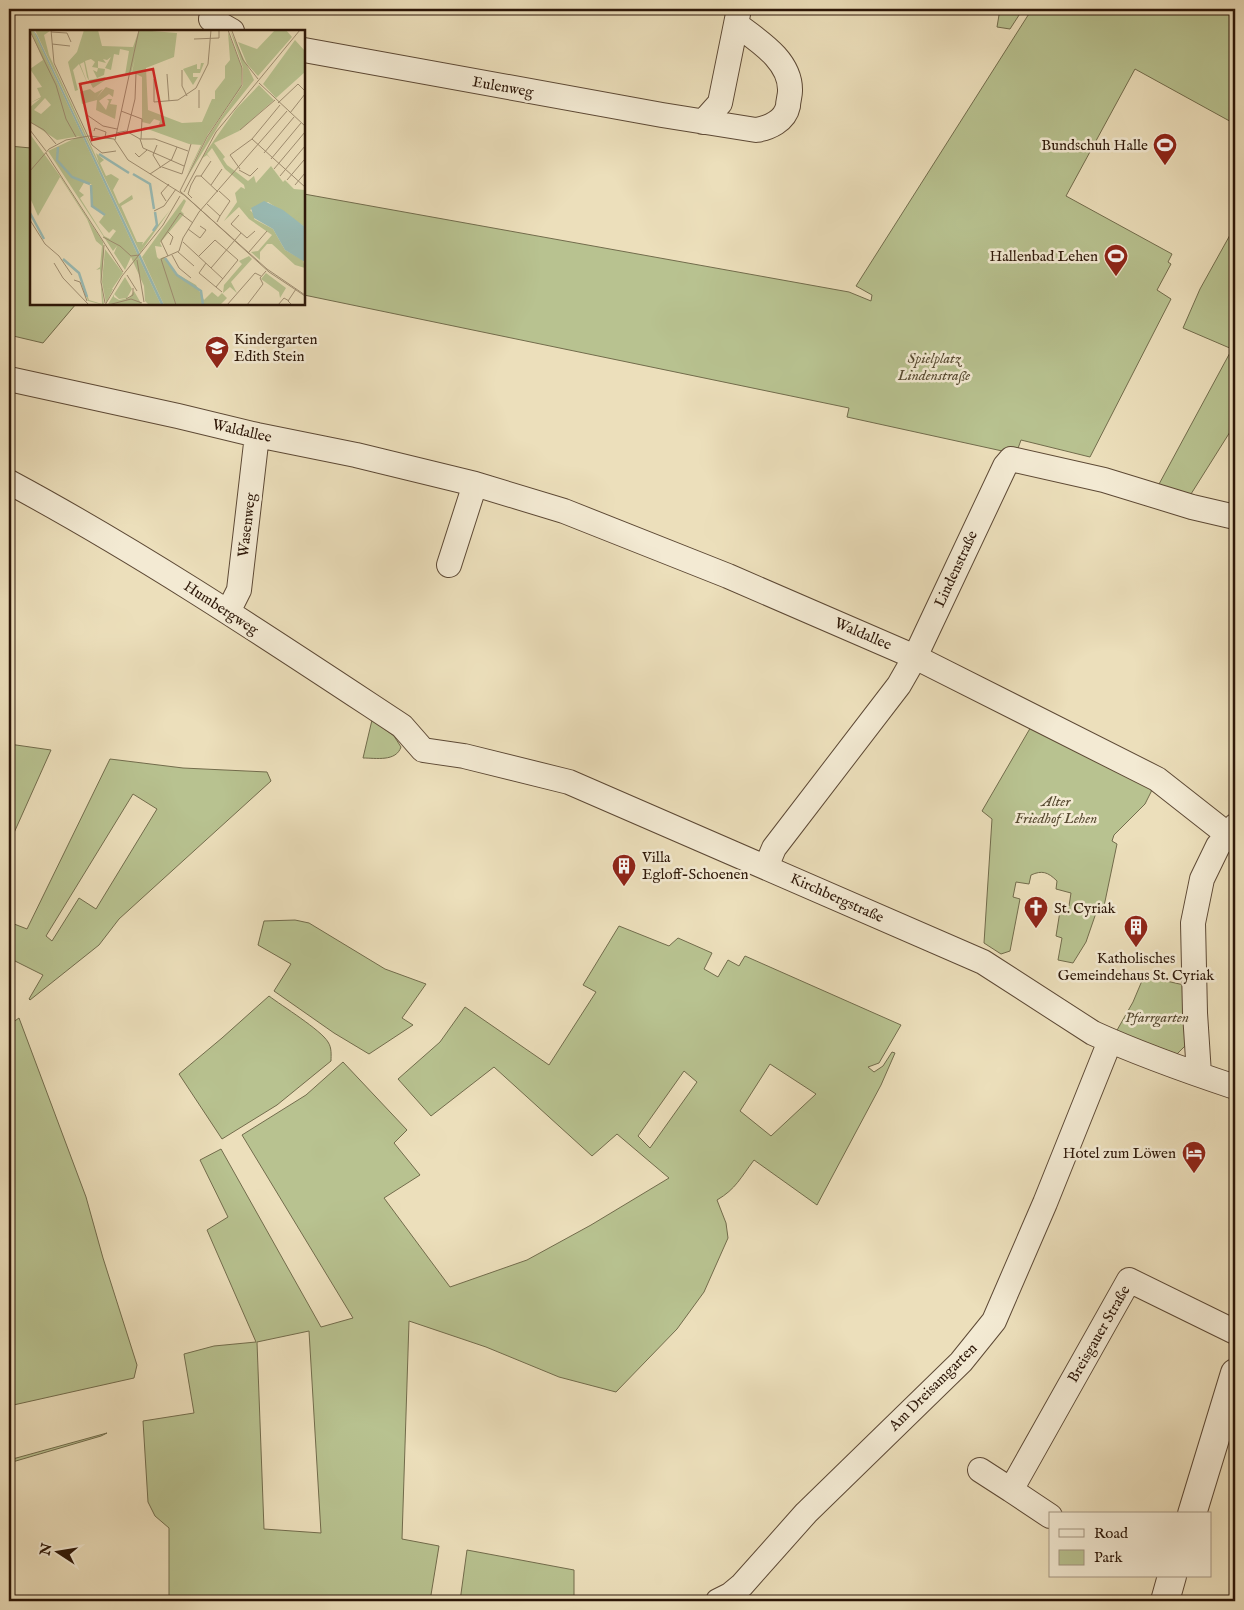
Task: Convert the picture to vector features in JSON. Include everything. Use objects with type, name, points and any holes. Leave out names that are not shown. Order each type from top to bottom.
[{"type":"street","name":"Eulenweg","points":[[305,50],[703,122],[756,130],[768,128],[776,124],[787,111],[790,89],[782,66],[737,16]]},
{"type":"street","points":[[703,122],[720,103],[737,16]]},
{"type":"street","points":[[211,19],[230,30]]},
{"type":"street","name":"Waldallee","points":[[9,379],[257,435],[356,455],[475,484],[564,511],[646,543],[915,657],[1157,779],[1231,830]]},
{"type":"street","name":"Wasenweg","points":[[228,612],[239,590],[257,435]]},
{"type":"street","name":"Lindenstraße","points":[[766,867],[774,848],[899,685],[915,657],[1005,466],[1011,459],[1098,478],[1192,507],[1235,517]]},
{"type":"street","name":"Humbergweg","points":[[9,482],[121,545],[228,612],[402,726],[423,750]]},
{"type":"street","points":[[449,565],[475,484]]},
{"type":"street","name":"Kirchbergstraße","points":[[423,750],[464,756],[568,782],[983,962],[1093,1033],[1110,1041],[1235,1087]]},
{"type":"street","points":[[1199,1074],[1195,1013],[1194,923],[1202,879],[1218,846],[1231,830]]},
{"type":"street","name":"Am Dreisamgarten","points":[[718,1601],[730,1595],[742,1585],[806,1513],[962,1362],[994,1321],[1045,1203],[1110,1041]]},
{"type":"street","name":"Breisgauer Straße","points":[[1011,1490],[1129,1280],[1235,1332]]},
{"type":"street","points":[[1193,1512],[1235,1373]]},
{"type":"street","points":[[980,1470],[1049,1515]]},
{"type":"street","points":[[1165,1601],[1171,1578]]},
{"type":"green space","points":[[1000,9],[1023,9],[1010,29],[997,27]]},
{"type":"green space","name":"Spielplatz Lindenstraße","points":[[1032,9],[1235,9],[1235,124],[1135,69],[1066,196],[1172,254],[1168,262],[1171,264],[1157,290],[1171,299],[1090,457],[1021,440],[1016,454],[847,417],[849,408],[305,295],[305,194],[849,292],[871,301],[872,295],[856,286]]},
{"type":"green space","points":[[9,146],[30,148],[30,305],[75,305],[43,343],[9,335]]},
{"type":"green space","points":[[1235,226],[1235,424],[1191,494],[1158,486],[1232,349],[1183,328],[1200,289]]},
{"type":"green space","points":[[372,720],[394,736],[401,747],[395,755],[385,758],[363,758]]},
{"type":"green space","name":"Alter Friedhof Lehen","points":[[1032,725],[1153,788],[1145,804],[1114,835],[1112,841],[1117,844],[1103,911],[1097,910],[1086,942],[1073,963],[1058,960],[1062,938],[1056,936],[1061,905],[1069,906],[1071,893],[1056,889],[1057,881],[1045,873],[1031,875],[1029,884],[1016,882],[1013,897],[1020,899],[1010,951],[1001,954],[984,943],[992,819],[982,811]]},
{"type":"green space","points":[[9,744],[51,750],[9,844]]},
{"type":"green space","points":[[110,759],[183,768],[267,772],[271,781],[119,919],[99,945],[30,1000],[43,975],[9,958],[9,922],[27,929]],"holes":[[[133,794],[157,809],[96,909],[79,898],[52,941],[46,936]]]},
{"type":"green space","points":[[295,920],[309,923],[385,969],[426,984],[402,1018],[413,1025],[369,1054],[334,1033],[274,991],[291,964],[258,945],[264,921]]},
{"type":"green space","points":[[619,926],[669,946],[678,938],[712,953],[704,969],[718,977],[728,960],[739,966],[745,956],[901,1025],[879,1063],[868,1067],[874,1072],[883,1066],[892,1052],[895,1053],[881,1085],[817,1205],[754,1160],[734,1187],[717,1200],[726,1223],[728,1238],[704,1292],[677,1329],[616,1392],[559,1377],[486,1347],[409,1321],[402,1539],[439,1546],[430,1601],[169,1601],[169,1528],[155,1516],[148,1502],[143,1421],[194,1413],[184,1354],[214,1346],[256,1342],[207,1230],[228,1217],[200,1160],[221,1149],[321,1327],[353,1318],[242,1135],[306,1095],[343,1062],[407,1130],[394,1143],[420,1175],[384,1198],[450,1287],[527,1260],[591,1225],[669,1178],[617,1134],[592,1156],[494,1067],[431,1116],[398,1079],[440,1042],[465,1007],[549,1065],[596,992],[583,985]],"holes":[[[770,1064],[816,1094],[771,1136],[740,1111]],[[684,1071],[697,1082],[650,1148],[638,1136]],[[309,1331],[321,1533],[264,1529],[257,1342]]]},
{"type":"green space","name":"Pfarrgarten","points":[[1144,976],[1184,985],[1187,1044],[1177,1054],[1116,1032],[1133,1002]]},
{"type":"green space","points":[[269,996],[324,1037],[330,1047],[331,1061],[277,1105],[222,1139],[179,1074]]},
{"type":"green space","points":[[19,1018],[86,1197],[137,1365],[134,1378],[9,1406],[9,1217],[11,1216],[9,1208],[9,1025]]},
{"type":"green space","points":[[107,1433],[101,1436],[9,1463],[9,1460]]},
{"type":"green space","points":[[467,1550],[574,1570],[574,1601],[460,1601]]},
{"type":"place","name":"Bundschuh Halle","points":[[1165,166]]},
{"type":"place","name":"Hallenbad Lehen","points":[[1116,277]]},
{"type":"place","name":"Kindergarten Edith Stein","points":[[217,369]]},
{"type":"place","name":"Villa Egloff-Schoenen","points":[[624,887]]},
{"type":"place","name":"St. Cyriak","points":[[1036,929]]},
{"type":"place","name":"Katholisches Gemeindehaus St. Cyriak","points":[[1136,948]]},
{"type":"place","name":"Hotel zum Löwen","points":[[1194,1174]]}]
